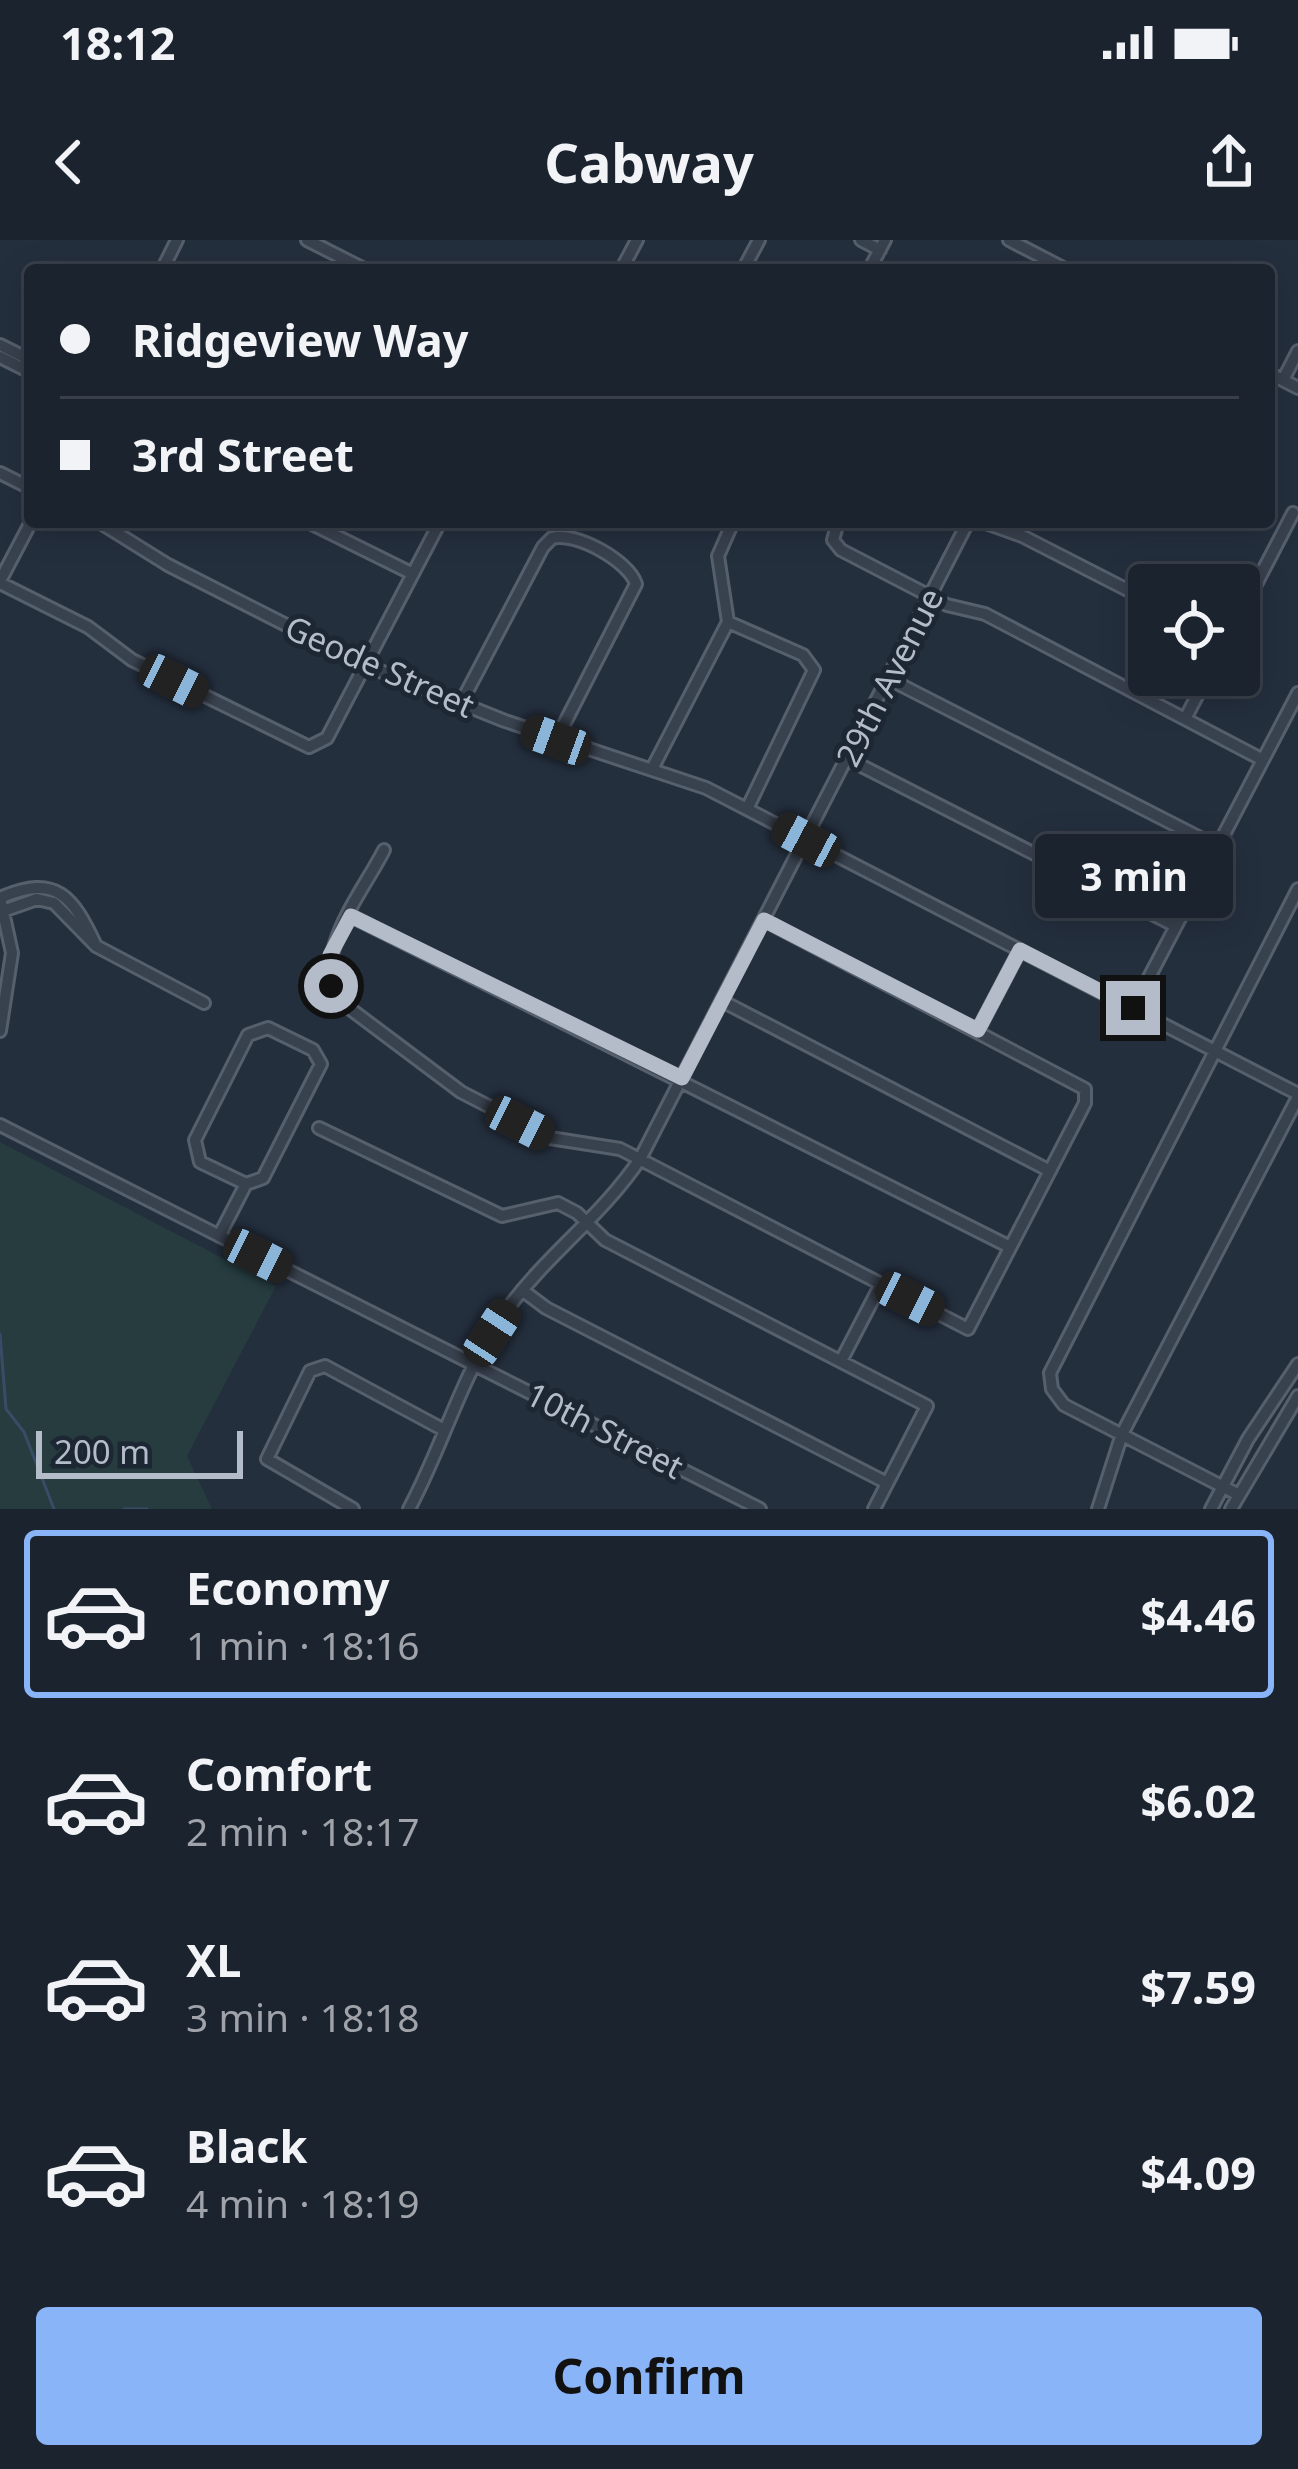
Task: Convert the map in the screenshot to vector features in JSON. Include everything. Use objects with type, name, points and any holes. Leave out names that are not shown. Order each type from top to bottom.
[{"type":"street","points":[[307,240],[354,264]]},
{"type":"street","points":[[861,240],[882,245]]},
{"type":"street","points":[[1009,240],[1055,264]]},
{"type":"street","points":[[1282,380],[1298,351]]},
{"type":"street","points":[[1275,376],[1298,388]]},
{"type":"street","points":[[1260,577],[1293,513]]},
{"type":"street","points":[[28,528],[0,582],[88,627],[133,660],[309,747],[327,738],[437,528]]},
{"type":"street","name":"Geode Street","points":[[109,528],[168,565],[365,664],[746,809],[1298,1095]]},
{"type":"street","points":[[320,528],[413,574]]},
{"type":"street","points":[[652,770],[728,622],[718,556],[730,528]]},
{"type":"street","points":[[836,528],[833,540],[841,550],[930,597],[985,614],[1263,760]]},
{"type":"street","name":"29th Avenue","points":[[409,1509],[474,1364],[523,1290],[587,1226],[640,1159],[965,528]]},
{"type":"street","points":[[1000,528],[1128,591]]},
{"type":"street","points":[[462,701],[552,538],[572,538],[627,567],[636,584],[556,740]]},
{"type":"street","points":[[728,622],[803,655],[814,670],[746,809]]},
{"type":"street","points":[[889,679],[1218,847]]},
{"type":"street","points":[[1133,1008],[1298,693]]},
{"type":"street","points":[[1185,719],[1197,696]]},
{"type":"street","points":[[848,759],[1176,926]]},
{"type":"street","points":[[384,850],[330,955],[328,972],[345,1005],[479,1101],[550,1138],[607,1145],[640,1159],[968,1328],[1085,1103],[1085,1089],[764,920]]},
{"type":"street","points":[[0,1031],[11,953],[2,904],[36,887],[54,890],[75,906],[96,946],[204,1003]]},
{"type":"street","points":[[1239,1495],[1064,1405],[1052,1389],[1050,1373],[1298,889]]},
{"type":"street","points":[[351,916],[682,1078],[1010,1247]]},
{"type":"street","points":[[978,1030],[1020,950]]},
{"type":"street","points":[[722,1001],[1050,1171]]},
{"type":"street","points":[[219,1236],[246,1184],[263,1178],[321,1064],[313,1050],[268,1028],[248,1035],[194,1140],[200,1162],[246,1184]]},
{"type":"street","points":[[1099,1509],[1122,1434],[1298,1095]]},
{"type":"street","name":"10th Street","points":[[0,1125],[760,1509]]},
{"type":"street","points":[[319,1128],[488,1212],[518,1215],[558,1203],[577,1213],[587,1226],[928,1406],[874,1509]]},
{"type":"street","points":[[841,1361],[881,1284]]},
{"type":"street","points":[[523,1290],[887,1484]]},
{"type":"street","points":[[1211,1509],[1298,1364]]},
{"type":"street","points":[[353,1509],[267,1459],[310,1371],[325,1366],[445,1430]]},
{"type":"street","points":[[1231,1509],[1298,1396]]},
{"type":"green space","points":[[0,1142],[276,1286],[187,1456],[212,1509],[0,1509]]},
{"type":"waterway","points":[[0,1334],[6,1409],[24,1432],[54,1509]]},
{"type":"waterway","points":[[124,1509],[147,1509]]},
{"type":"route","points":[[331,986],[330,955],[351,916],[682,1078],[764,920],[978,1030],[1020,950],[1133,1008]]}]
